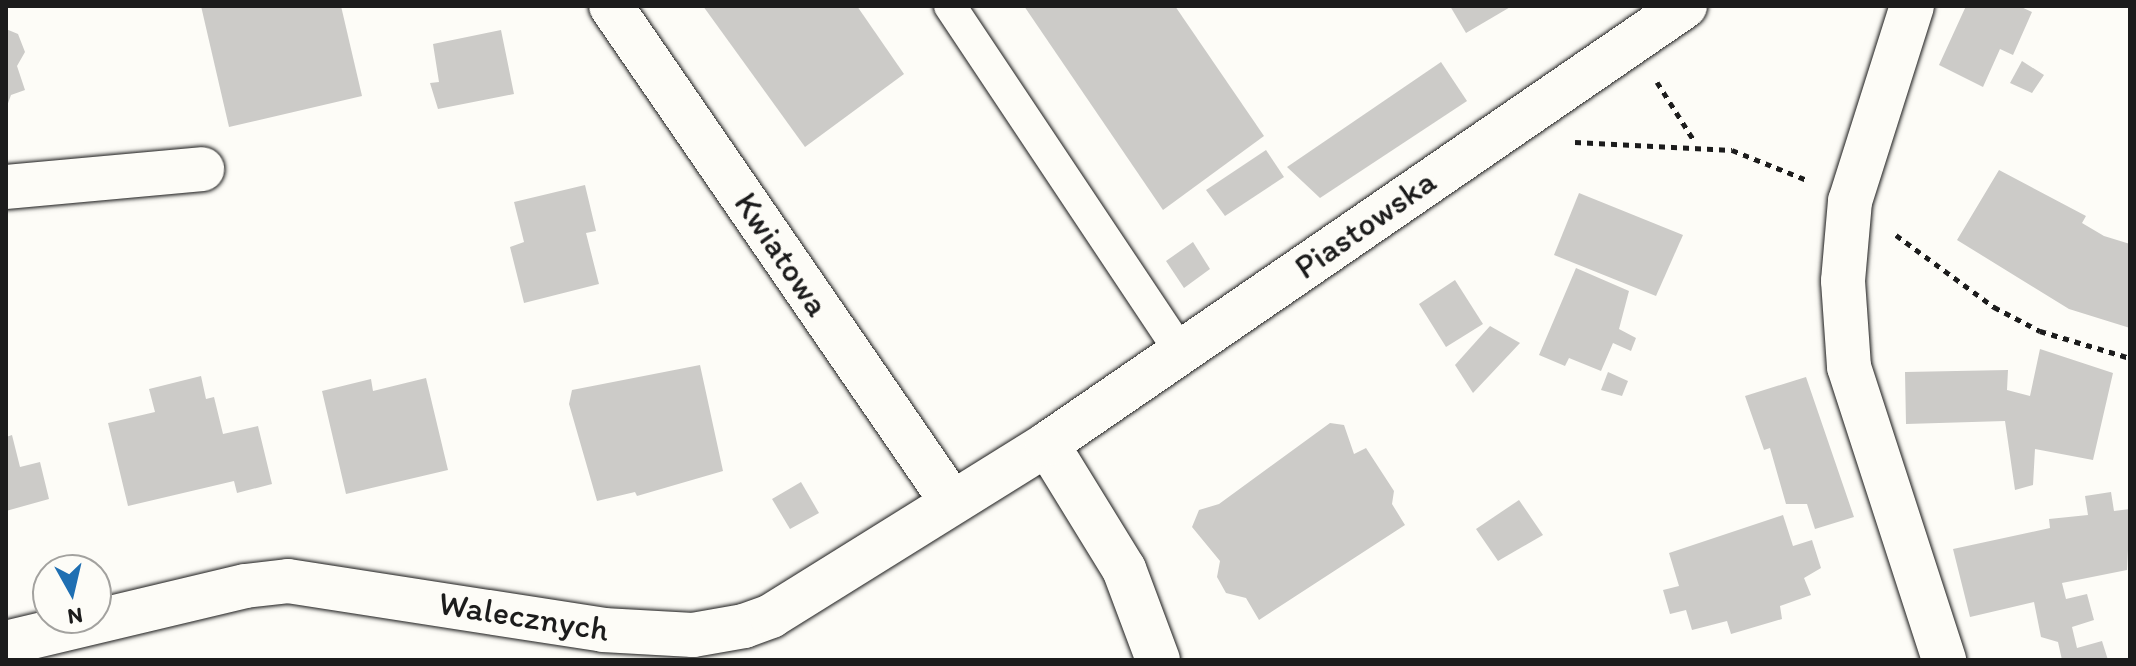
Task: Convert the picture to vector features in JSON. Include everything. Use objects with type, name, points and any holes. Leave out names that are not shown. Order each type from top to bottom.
[{"type":"street","name":"Kwiatowa","points":[[611,6],[952,502]]},
{"type":"street","name":"Piastowska","points":[[1047,444],[1685,6]]},
{"type":"street","points":[[1912,6],[1850,201],[1843,281],[1849,367],[1944,660]]},
{"type":"street","points":[[6,187],[202,169]]},
{"type":"street","name":"Walecznych","points":[[6,643],[245,586],[288,581],[603,630],[716,634],[771,616],[1047,444]]},
{"type":"street","points":[[1047,444],[1124,569],[1158,660]]},
{"type":"lane","points":[[950,6],[1180,351]]},
{"type":"path","points":[[1656,79],[1693,139]]},
{"type":"building","points":[[201,6],[341,6],[362,96],[229,127]]},
{"type":"building","points":[[703,6],[857,6],[904,74],[805,147]]},
{"type":"building","points":[[1024,6],[1175,6],[1264,136],[1163,210]]},
{"type":"building","points":[[1450,6],[1512,6],[1466,33]]},
{"type":"building","points":[[1966,6],[2019,6],[2032,12],[2013,55],[2000,49],[1983,87],[1939,65]]},
{"type":"building","points":[[6,29],[18,34],[25,52],[17,66],[25,90],[11,95],[6,109]]},
{"type":"building","points":[[501,30],[514,94],[438,109],[430,83],[439,82],[433,44]]},
{"type":"building","points":[[2022,61],[2044,75],[2032,93],[2010,83]]},
{"type":"building","points":[[1441,62],[1467,101],[1320,198],[1287,167]]},
{"type":"building","points":[[1266,150],[1284,177],[1225,216],[1206,190]]},
{"type":"building","points":[[1999,170],[2086,216],[2082,223],[2104,236],[2130,244],[2130,328],[2069,309],[1957,240]]},
{"type":"building","points":[[585,185],[596,231],[586,233],[599,284],[524,303],[510,247],[524,242],[514,202]]},
{"type":"building","points":[[1579,193],[1683,235],[1656,296],[1554,255]]},
{"type":"building","points":[[1193,242],[1210,269],[1184,288],[1166,261]]},
{"type":"building","points":[[1576,268],[1629,291],[1619,329],[1636,338],[1631,351],[1613,343],[1601,371],[1569,358],[1565,366],[1539,355]]},
{"type":"building","points":[[1455,280],[1483,324],[1446,347],[1419,304]]},
{"type":"building","points":[[1490,326],[1520,343],[1473,393],[1455,365]]},
{"type":"building","points":[[2040,349],[2113,373],[2093,460],[2035,449],[2033,485],[2015,490],[2005,421],[1906,424],[1905,372],[2008,370],[2007,390],[2030,396]]},
{"type":"building","points":[[700,365],[723,471],[637,496],[635,492],[597,501],[569,404],[572,390]]},
{"type":"building","points":[[1608,372],[1628,381],[1622,396],[1601,390]]},
{"type":"building","points":[[201,376],[206,399],[214,397],[223,434],[258,426],[272,484],[237,493],[234,481],[128,506],[108,423],[155,412],[149,389]]},
{"type":"building","points":[[1806,377],[1854,517],[1815,529],[1807,504],[1786,504],[1770,448],[1764,450],[1745,396]]},
{"type":"building","points":[[426,378],[448,470],[346,494],[322,391],[371,379],[373,391]]},
{"type":"building","points":[[1330,423],[1344,425],[1354,454],[1366,448],[1394,491],[1392,504],[1405,525],[1259,620],[1246,598],[1226,593],[1217,577],[1220,561],[1192,527],[1199,510],[1219,504]]},
{"type":"building","points":[[12,435],[20,467],[40,462],[49,499],[6,511],[6,437]]},
{"type":"building","points":[[801,482],[819,513],[790,529],[772,499]]},
{"type":"building","points":[[2111,492],[2114,511],[2130,509],[2127,570],[2062,583],[2066,599],[2087,594],[2094,620],[2072,627],[2077,648],[2102,641],[2108,660],[2062,660],[2058,642],[2041,637],[2034,602],[1970,617],[1953,549],[2050,528],[2049,519],[2088,515],[2085,496]]},
{"type":"building","points":[[1519,500],[1543,535],[1498,561],[1476,529]]},
{"type":"building","points":[[1783,515],[1793,546],[1812,540],[1821,568],[1804,578],[1811,595],[1780,606],[1782,619],[1731,634],[1727,621],[1692,630],[1686,610],[1670,614],[1663,590],[1679,586],[1669,553]]}]
